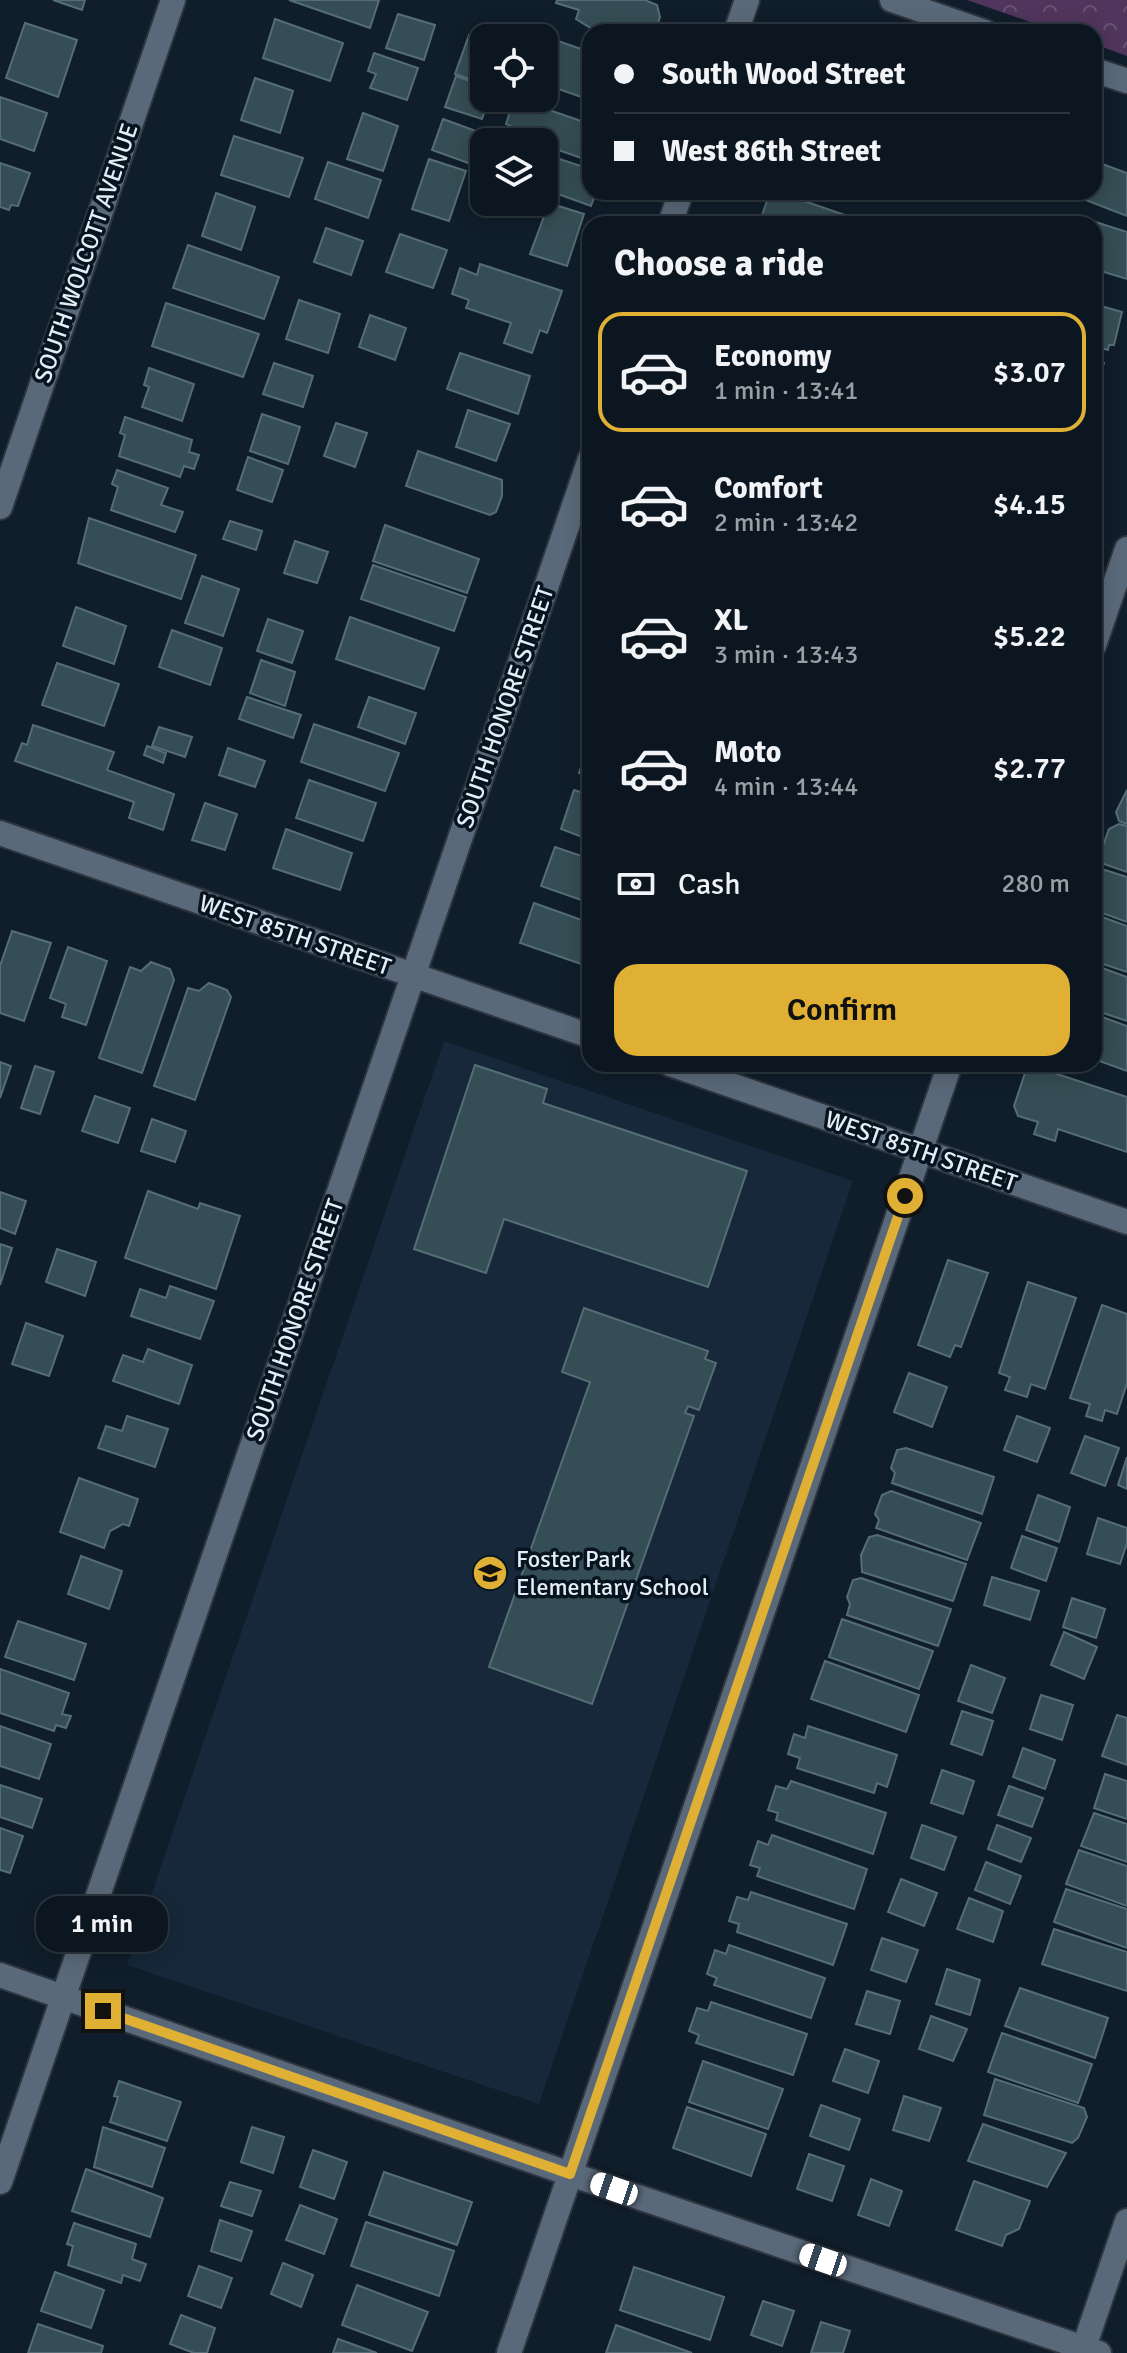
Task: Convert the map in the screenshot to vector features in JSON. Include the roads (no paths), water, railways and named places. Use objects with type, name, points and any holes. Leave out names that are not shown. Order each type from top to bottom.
[{"type":"street","name":"SOUTH WOLCOTT AVENUE","points":[[0,507],[173,0]]},
{"type":"street","points":[[739,24],[747,0]]},
{"type":"street","points":[[892,0],[962,24]]},
{"type":"street","points":[[1102,73],[1127,81]]},
{"type":"street","name":"SOUTH HONORE STREET","points":[[0,2182],[582,482]]},
{"type":"street","points":[[1102,622],[1127,549]]},
{"type":"street","name":"WEST 85TH STREET","points":[[0,833],[582,1033]]},
{"type":"street","name":"WEST 85TH STREET","points":[[693,1072],[1127,1222]]},
{"type":"street","points":[[509,2353],[947,1072]]},
{"type":"street","points":[[0,1975],[1088,2351],[1127,2221]]},
{"type":"place","name":"Foster Park Elementary School","points":[[490,1573]]}]
